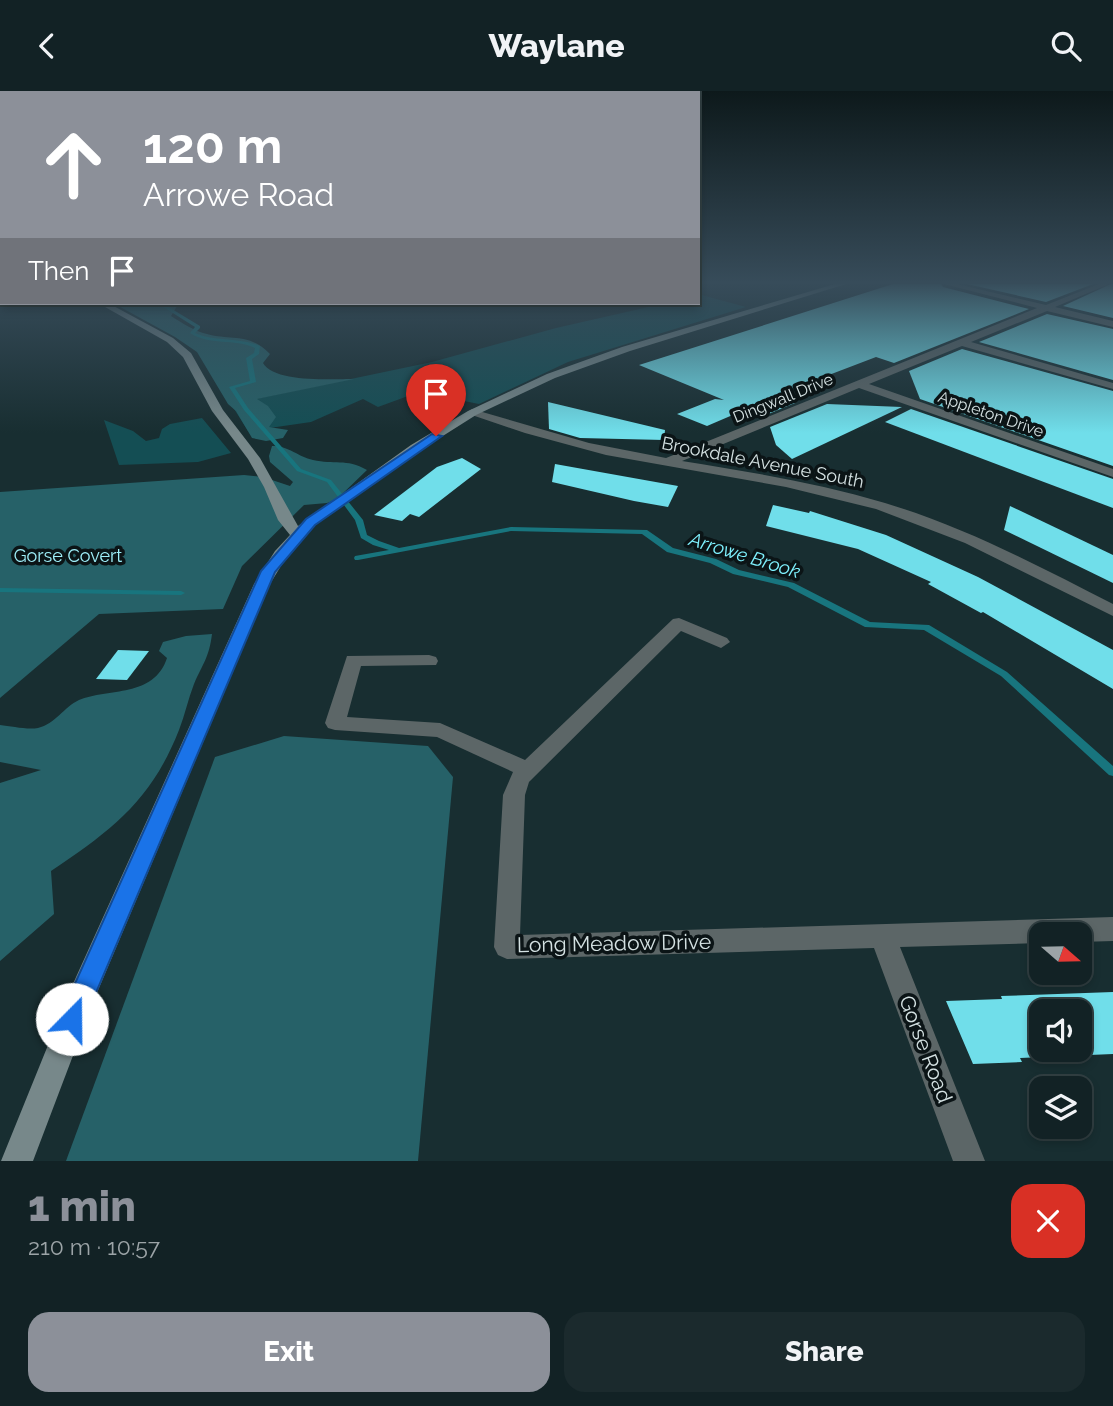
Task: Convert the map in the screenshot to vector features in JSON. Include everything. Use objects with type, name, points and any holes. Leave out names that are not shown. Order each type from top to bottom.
[{"type":"street","points":[[157,334],[187,355],[218,411],[254,458],[271,487],[285,520],[298,536]]},
{"type":"street","points":[[17,1161],[82,995],[269,571],[298,536],[331,507],[415,448],[472,413],[551,376],[676,334]]},
{"type":"street","name":"Dingwall Drive","points":[[667,462],[983,334]]},
{"type":"street","points":[[963,342],[1113,386]]},
{"type":"street","name":"Appleton Drive","points":[[858,384],[1113,473]]},
{"type":"street","name":"Brookdale Avenue South","points":[[472,413],[563,440],[829,492],[930,522],[1113,611]]},
{"type":"street","name":"Long Meadow Drive","points":[[721,642],[678,623],[520,778],[514,795],[507,947],[1113,929]]},
{"type":"street","points":[[429,661],[354,660],[335,723],[440,730],[528,770]]},
{"type":"street","name":"Gorse Road","points":[[883,937],[969,1161]]},
{"type":"shaded area","points":[[534,334],[659,334],[568,362],[479,404],[419,392],[378,407],[363,399],[311,422],[248,431],[231,404],[432,362]]},
{"type":"shaded area","points":[[202,418],[231,453],[198,462],[119,465],[104,420],[133,431],[146,441],[159,438],[162,429],[170,424]]},
{"type":"green space","points":[[169,334],[206,334],[240,338],[255,343],[270,354],[263,363],[279,374],[305,379],[354,379],[257,399],[268,406],[276,417],[269,427],[288,430],[283,438],[266,441],[252,438],[197,352]]},
{"type":"green space","name":"Gorse Covert","points":[[272,446],[313,460],[346,463],[367,470],[336,500],[304,505],[242,566],[223,609],[99,614],[0,698],[0,492],[244,475],[263,477],[290,486],[293,482],[270,462]]},
{"type":"green space","points":[[212,634],[179,730],[156,776],[111,827],[51,871],[54,914],[0,961],[0,783],[41,770],[0,762],[0,725],[38,728],[79,700],[141,686],[161,671],[167,658],[159,651],[163,642],[186,636]]},
{"type":"green space","points":[[284,736],[428,746],[453,777],[418,1161],[66,1161],[215,757]]},
{"type":"building","points":[[736,334],[967,334],[894,363],[876,357],[761,401],[795,403],[766,415],[763,402],[707,426],[677,414],[715,399],[724,400],[639,365]]},
{"type":"building","points":[[999,334],[1113,334],[1113,380],[979,342]]},
{"type":"building","points":[[962,349],[1113,391],[1113,466],[920,399],[909,371]]},
{"type":"building","points":[[548,402],[665,430],[664,440],[580,438],[549,429]]},
{"type":"building","points":[[827,404],[902,407],[792,459],[776,445],[770,427]]},
{"type":"building","points":[[911,409],[1113,479],[1113,508],[885,422]]},
{"type":"building","points":[[462,458],[481,469],[419,517],[410,514],[402,521],[374,515],[437,467]]},
{"type":"building","points":[[555,464],[678,486],[668,507],[634,501],[552,482]]},
{"type":"building","points":[[773,505],[809,513],[810,511],[886,535],[978,577],[1113,650],[1113,689],[983,612],[928,584],[931,582],[858,549],[766,526]]},
{"type":"building","points":[[1010,506],[1113,555],[1113,583],[1004,530]]},
{"type":"building","points":[[118,650],[149,651],[127,680],[96,679]]},
{"type":"building","points":[[1113,992],[1113,1054],[1092,1055],[1092,999],[1029,999],[1029,1058],[1020,1058],[1022,1062],[973,1064],[946,1001],[1002,999],[1001,996]]},
{"type":"waterway","points":[[194,334],[208,339],[250,343],[258,347],[256,354],[249,358],[253,382],[232,387],[246,409],[299,470],[329,481],[359,520],[364,536],[397,550]]},
{"type":"waterway","name":"Arrowe Brook","points":[[358,558],[511,529],[644,532],[670,550],[713,561],[736,572],[791,585],[868,625],[926,627],[1004,674],[1113,772]]},
{"type":"waterway","name":"Arrowe Brook","points":[[0,590],[181,593]]},
{"type":"route","points":[[72,1019],[269,571],[310,522],[436,436]]}]
